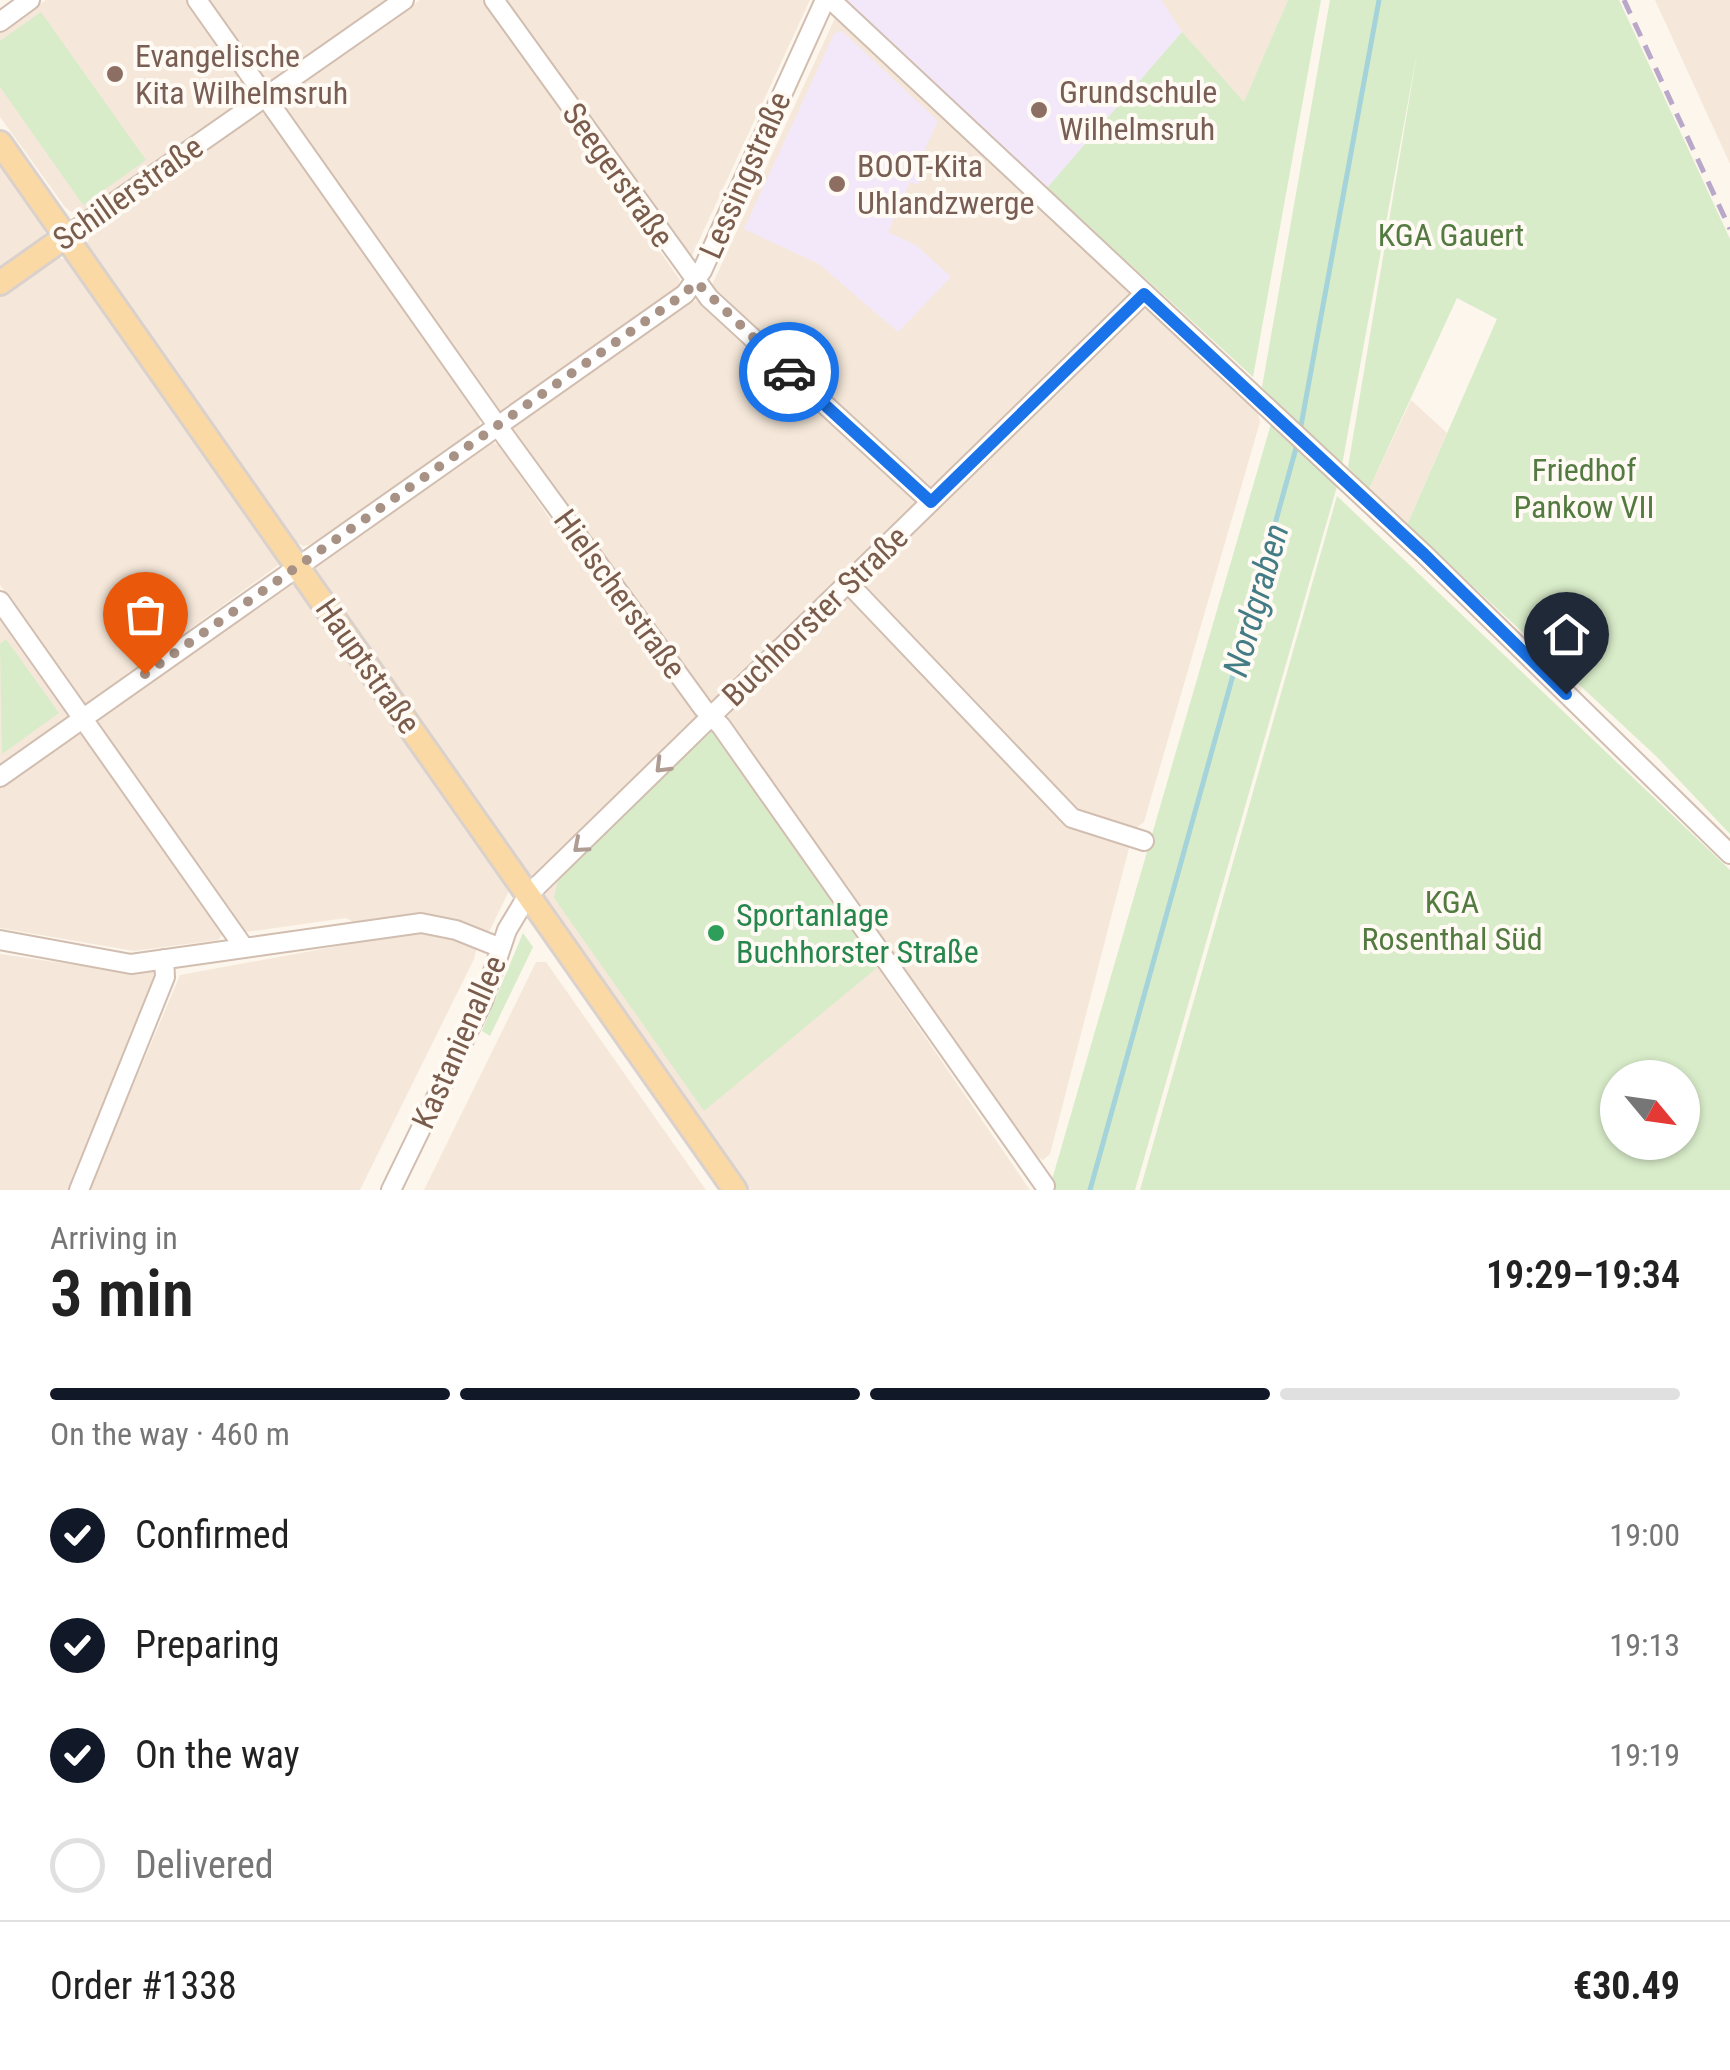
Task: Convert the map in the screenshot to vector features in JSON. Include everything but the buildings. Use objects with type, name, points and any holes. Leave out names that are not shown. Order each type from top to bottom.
[{"type":"main road","name":"Hauptstraße","points":[[0,143],[735,1190]]},
{"type":"main road","name":"Schillerstraße","points":[[0,283],[65,237]]},
{"type":"street","points":[[0,22],[30,0]]},
{"type":"street","name":"Hielscherstraße","points":[[197,0],[497,425],[712,717],[1045,1186]]},
{"type":"street","name":"Schillerstraße","points":[[65,237],[404,0]]},
{"type":"street","name":"Seegerstraße","points":[[494,0],[709,298],[931,502]]},
{"type":"street","points":[[828,0],[1424,554],[1730,854]]},
{"type":"street","name":"Lessingstraße","points":[[0,777],[684,294],[696,282],[828,0]]},
{"type":"street","name":"Buchhorster Straße","points":[[528,895],[1144,294]]},
{"type":"street","points":[[848,584],[1072,818],[1144,841]]},
{"type":"street","points":[[0,601],[243,946]]},
{"type":"street","name":"Kastanienallee","points":[[391,1190],[484,1001],[507,930],[528,895]]},
{"type":"street","points":[[0,940],[132,964],[421,923],[456,930],[501,948]]},
{"type":"street","points":[[79,1190],[164,977],[164,959]]},
{"type":"shaded area","points":[[46,0],[186,0],[251,92],[250,98],[85,213],[74,214],[0,117],[0,32]]},
{"type":"shaded area","points":[[208,0],[389,0],[267,83]]},
{"type":"shaded area","points":[[420,0],[483,0],[680,280],[677,288],[500,411],[280,101]]},
{"type":"shaded area","points":[[506,0],[810,0],[691,258],[686,256]]},
{"type":"shaded area","name":"Grundschule Wilhelmsruh","points":[[843,0],[1288,0],[1244,103],[1182,33],[1047,188]]},
{"type":"shaded area","name":"Grundschule Wilhelmsruh","points":[[849,0],[1161,0],[1182,32],[1047,188]]},
{"type":"shaded area","points":[[1655,0],[1730,0],[1730,164]]},
{"type":"shaded area","points":[[835,18],[1130,293],[930,490],[713,294],[711,287]]},
{"type":"shaded area","name":"BOOT-Kita Uhlandzwerge","points":[[842,31],[938,121],[922,156],[926,159],[918,185],[910,182],[888,232],[916,245],[951,277],[898,332],[819,264],[744,229],[834,34]]},
{"type":"shaded area","points":[[260,113],[265,114],[480,418],[479,427],[313,544],[303,546],[293,540],[86,246],[93,230]]},
{"type":"shaded area","points":[[0,163],[45,232],[44,239],[0,273]]},
{"type":"shaded area","points":[[59,258],[70,260],[284,561],[86,704],[0,585],[0,296]]},
{"type":"shaded area","points":[[696,300],[704,303],[918,500],[716,706],[708,705],[512,431],[515,425]]},
{"type":"shaded area","points":[[1139,308],[1147,310],[1258,413],[1260,422],[1144,822],[1136,828],[1077,808],[861,586]]},
{"type":"shaded area","points":[[1411,400],[1447,433],[1407,525],[1369,489]]},
{"type":"shaded area","points":[[492,442],[500,446],[552,522],[565,527],[700,716],[536,878],[519,860],[515,862],[313,572],[320,558]]},
{"type":"shaded area","points":[[292,578],[504,873],[500,876],[508,893],[490,930],[484,933],[360,926],[346,918],[246,932],[98,724],[99,718]]},
{"type":"shaded area","points":[[846,597],[1076,826],[1130,844],[1050,1154],[1043,1160],[724,722],[727,713]]},
{"type":"shaded area","points":[[0,617],[68,714],[0,765]]},
{"type":"shaded area","points":[[711,727],[1030,1190],[747,1190],[543,893]]},
{"type":"shaded area","points":[[76,733],[82,734],[221,930],[218,940],[134,951],[0,928],[0,787]]},
{"type":"shaded area","points":[[415,932],[465,940],[477,946],[360,1190],[89,1190],[180,975]]},
{"type":"shaded area","points":[[0,954],[131,973],[153,970],[159,975],[71,1190],[0,1190]]},
{"type":"shaded area","points":[[536,962],[546,962],[706,1190],[424,1190]]},
{"type":"green space","points":[[1288,0],[1321,0],[1253,377],[1047,188],[1182,32],[1244,102]]},
{"type":"green space","points":[[1330,0],[1619,0],[1730,239],[1730,834],[1657,757],[1407,525],[1497,319],[1457,298],[1369,489],[1348,467],[1418,47],[1340,476],[1135,1190],[1049,1190],[1277,403],[1262,387]]},
{"type":"green space","points":[[41,12],[146,160],[83,205],[0,87],[0,41]]},
{"type":"green space","name":"KGA Rosenthal Süd","points":[[1337,496],[1730,870],[1730,1190],[1140,1190]]},
{"type":"green space","points":[[6,639],[59,713],[2,754],[0,644]]},
{"type":"green space","name":"Sportanlage Buchhorster Straße","points":[[711,731],[878,967],[704,1111],[554,898],[558,880]]},
{"type":"green space","points":[[523,933],[533,947],[490,1036],[482,1031]]},
{"type":"waterway","name":"Nordgraben","points":[[1300,431],[1379,0]]},
{"type":"waterway","name":"Nordgraben","points":[[1090,1190],[1298,441]]},
{"type":"railway","points":[[1624,0],[1730,229]]},
{"type":"way so far","points":[[145,674],[696,282],[789,372]]},
{"type":"place","name":"Evangelische Kita Wilhelmsruh","points":[[115,74]]},
{"type":"place","name":"Grundschule Wilhelmsruh","points":[[1039,110]]},
{"type":"place","name":"BOOT-Kita Uhlandzwerge","points":[[837,184]]},
{"type":"place","name":"Sportanlage Buchhorster Straße","points":[[716,933]]},
{"type":"route","points":[[789,372],[931,502],[1144,294],[1424,554],[1566,694]]},
{"type":"park label","name":"KGA Gauert","points":[[1451,235]]},
{"type":"park label","name":"Friedhof Pankow VII","points":[[1584,488]]}]
